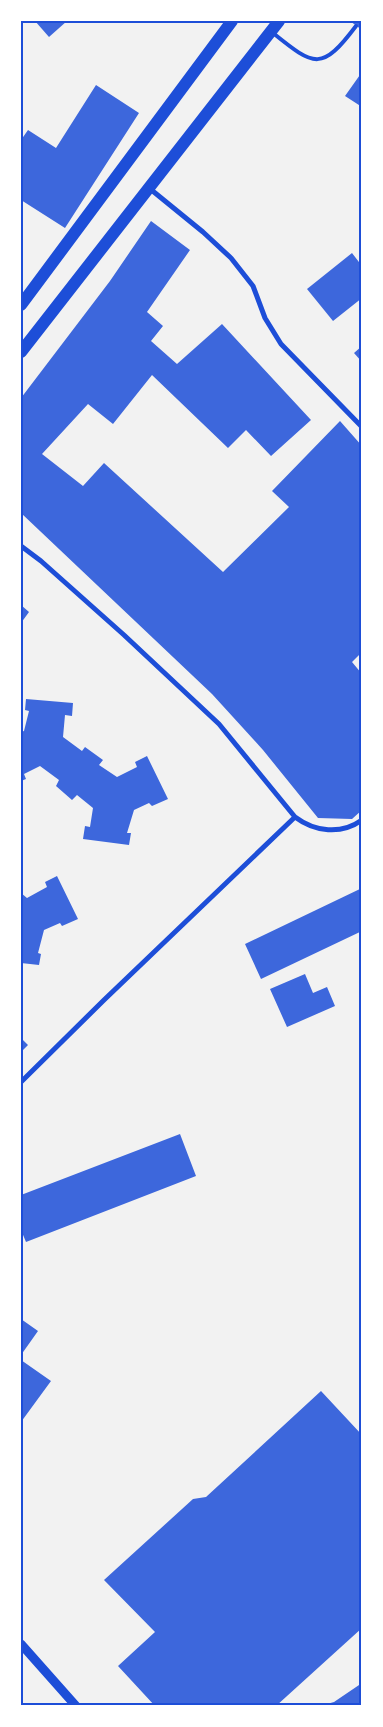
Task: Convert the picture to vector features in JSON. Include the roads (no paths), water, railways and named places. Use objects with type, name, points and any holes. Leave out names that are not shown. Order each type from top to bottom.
[{"type":"main road","points":[[21,304],[232,21]]},
{"type":"main road","points":[[21,352],[275,26]]},
{"type":"street","points":[[149,188],[203,232],[231,258],[253,286],[266,318],[281,344],[362,427]]},
{"type":"street","points":[[21,546],[41,561],[124,635],[219,724],[295,817],[311,827],[338,830],[352,827],[362,820]]},
{"type":"street","points":[[21,1082],[295,817]]},
{"type":"street","points":[[21,1644],[76,1706]]},
{"type":"lane","points":[[275,26],[298,53],[305,57],[320,59],[335,52],[356,26]]}]
